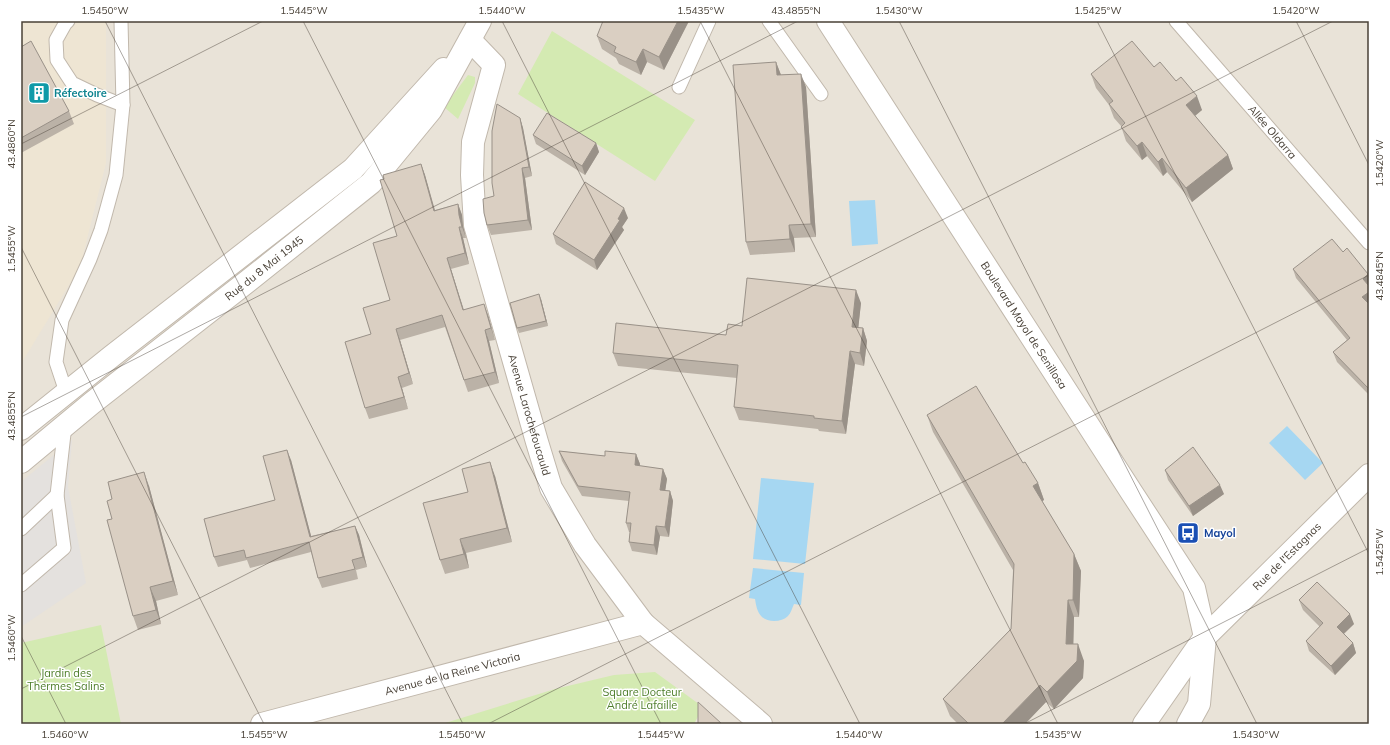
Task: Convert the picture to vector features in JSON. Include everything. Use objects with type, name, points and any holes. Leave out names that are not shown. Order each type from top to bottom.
[{"type":"street","name":"Rue du 8 Mai 1945","points":[[21,462],[371,183],[431,110],[480,21]]},
{"type":"street","name":"Boulevard Mayol de Senillosa","points":[[828,21],[1194,588],[1205,637],[1198,704],[1188,724]]},
{"type":"street","name":"Rue du 8 Mai 1945","points":[[21,429],[66,392],[353,169],[470,40]]},
{"type":"street","name":"Avenue Larochefoucauld","points":[[470,40],[494,65],[473,142],[472,175],[475,225],[551,488],[586,545],[643,623],[761,724]]},
{"type":"street","name":"Rue de l'Estagnas","points":[[1205,637],[1369,475]]},
{"type":"street","name":"Avenue de la Reine Victoria","points":[[262,724],[643,623]]},
{"type":"street","points":[[1144,724],[1205,637]]},
{"type":"lane","points":[[68,21],[56,40],[57,60],[72,83],[123,105]]},
{"type":"lane","points":[[66,392],[56,362],[62,320],[90,259],[101,230],[116,175],[123,105],[121,21]]},
{"type":"lane","points":[[679,87],[709,21]]},
{"type":"lane","points":[[769,21],[821,94]]},
{"type":"lane","name":"Allée Oldarra","points":[[1176,21],[1369,243]]},
{"type":"lane","points":[[21,585],[64,548],[57,495],[66,425]]},
{"type":"lane","points":[[21,529],[57,495]]},
{"type":"shaded area","points":[[21,21],[1369,21],[1369,724],[21,724]]},
{"type":"shaded area","points":[[21,21],[106,21],[106,163],[80,267],[21,364]]},
{"type":"shaded area","points":[[72,440],[68,487],[86,583],[21,627],[21,482]]},
{"type":"green space","points":[[552,31],[695,120],[655,181],[518,94]]},
{"type":"green space","points":[[468,75],[475,77],[475,83],[458,119],[444,107]]},
{"type":"green space","name":"Jardin des Thermes Salins","points":[[101,625],[121,724],[21,724],[21,643]]},
{"type":"green space","name":"Square Docteur André Lafaille","points":[[655,672],[703,707],[694,724],[442,724],[555,689],[614,675]]},
{"type":"water","points":[[875,200],[878,244],[852,246],[849,201]]},
{"type":"water","points":[[1287,426],[1323,463],[1305,480],[1269,443]]},
{"type":"water","points":[[761,478],[814,483],[805,564],[753,559]]},
{"type":"water","points":[[753,568],[804,573],[801,605],[794,604],[789,615],[782,620],[772,621],[762,617],[756,606],[755,599],[749,598]]},
{"type":"building","points":[[603,21],[678,21],[659,57],[643,49],[636,62],[614,52],[616,47],[597,36]]},
{"type":"building","name":"Réfectoire","points":[[31,41],[69,111],[21,138],[21,47]]},
{"type":"building","points":[[1132,41],[1154,67],[1160,62],[1176,81],[1181,77],[1197,96],[1186,105],[1228,155],[1186,188],[1162,158],[1158,162],[1142,142],[1137,146],[1121,127],[1125,123],[1109,104],[1113,101],[1091,74]]},
{"type":"building","points":[[776,62],[777,75],[801,74],[811,224],[789,225],[790,239],[746,242],[733,65]]},
{"type":"building","points":[[497,104],[520,118],[529,167],[522,168],[528,220],[487,225],[483,199],[494,196],[492,183],[492,131]]},
{"type":"building","points":[[547,113],[596,143],[582,166],[533,135]]},
{"type":"building","points":[[421,164],[434,211],[458,204],[462,227],[459,227],[465,253],[447,258],[463,310],[484,304],[491,328],[485,330],[495,372],[464,380],[442,315],[396,329],[409,373],[398,377],[404,397],[365,408],[345,342],[371,334],[363,308],[390,300],[373,243],[397,236],[380,180],[384,179],[383,175]]},
{"type":"building","points":[[585,182],[624,208],[618,219],[620,220],[594,260],[553,234]]},
{"type":"building","points":[[1332,239],[1343,252],[1347,248],[1368,274],[1363,279],[1369,286],[1369,292],[1362,297],[1369,304],[1369,389],[1333,352],[1350,338],[1293,269]]},
{"type":"building","points":[[747,278],[856,290],[852,327],[863,328],[860,353],[850,351],[842,421],[814,418],[814,416],[734,407],[738,365],[613,353],[616,323],[726,335],[728,324],[742,326]]},
{"type":"building","points":[[539,294],[546,321],[517,328],[510,303]]},
{"type":"building","points":[[976,386],[1023,463],[1025,462],[1038,483],[1033,486],[1074,554],[1073,600],[1068,600],[1066,644],[1078,644],[1077,661],[1047,692],[1040,685],[1002,724],[969,724],[943,699],[1011,629],[1014,564],[927,415]]},
{"type":"building","points":[[1193,447],[1220,485],[1189,506],[1165,470]]},
{"type":"building","points":[[287,450],[310,537],[355,526],[363,557],[352,560],[355,569],[318,578],[309,542],[246,558],[244,550],[214,557],[204,519],[275,500],[263,456]]},
{"type":"building","points":[[559,451],[605,456],[605,451],[636,454],[635,465],[663,469],[660,490],[670,491],[665,527],[656,526],[654,545],[629,542],[631,523],[626,523],[630,492],[578,486]]},
{"type":"building","points":[[490,462],[507,528],[460,539],[464,554],[440,560],[423,503],[468,492],[462,469]]},
{"type":"building","points":[[144,472],[173,581],[150,587],[156,610],[133,616],[107,520],[112,519],[107,501],[112,499],[108,482]]},
{"type":"building","points":[[1317,582],[1350,614],[1337,627],[1353,643],[1331,666],[1306,641],[1323,623],[1299,600]]},
{"type":"building","points":[[698,702],[722,724],[698,724]]},
{"type":"place","name":"Réfectoire","points":[[39,93]]},
{"type":"place","name":"Mayol","points":[[1188,533]]}]
